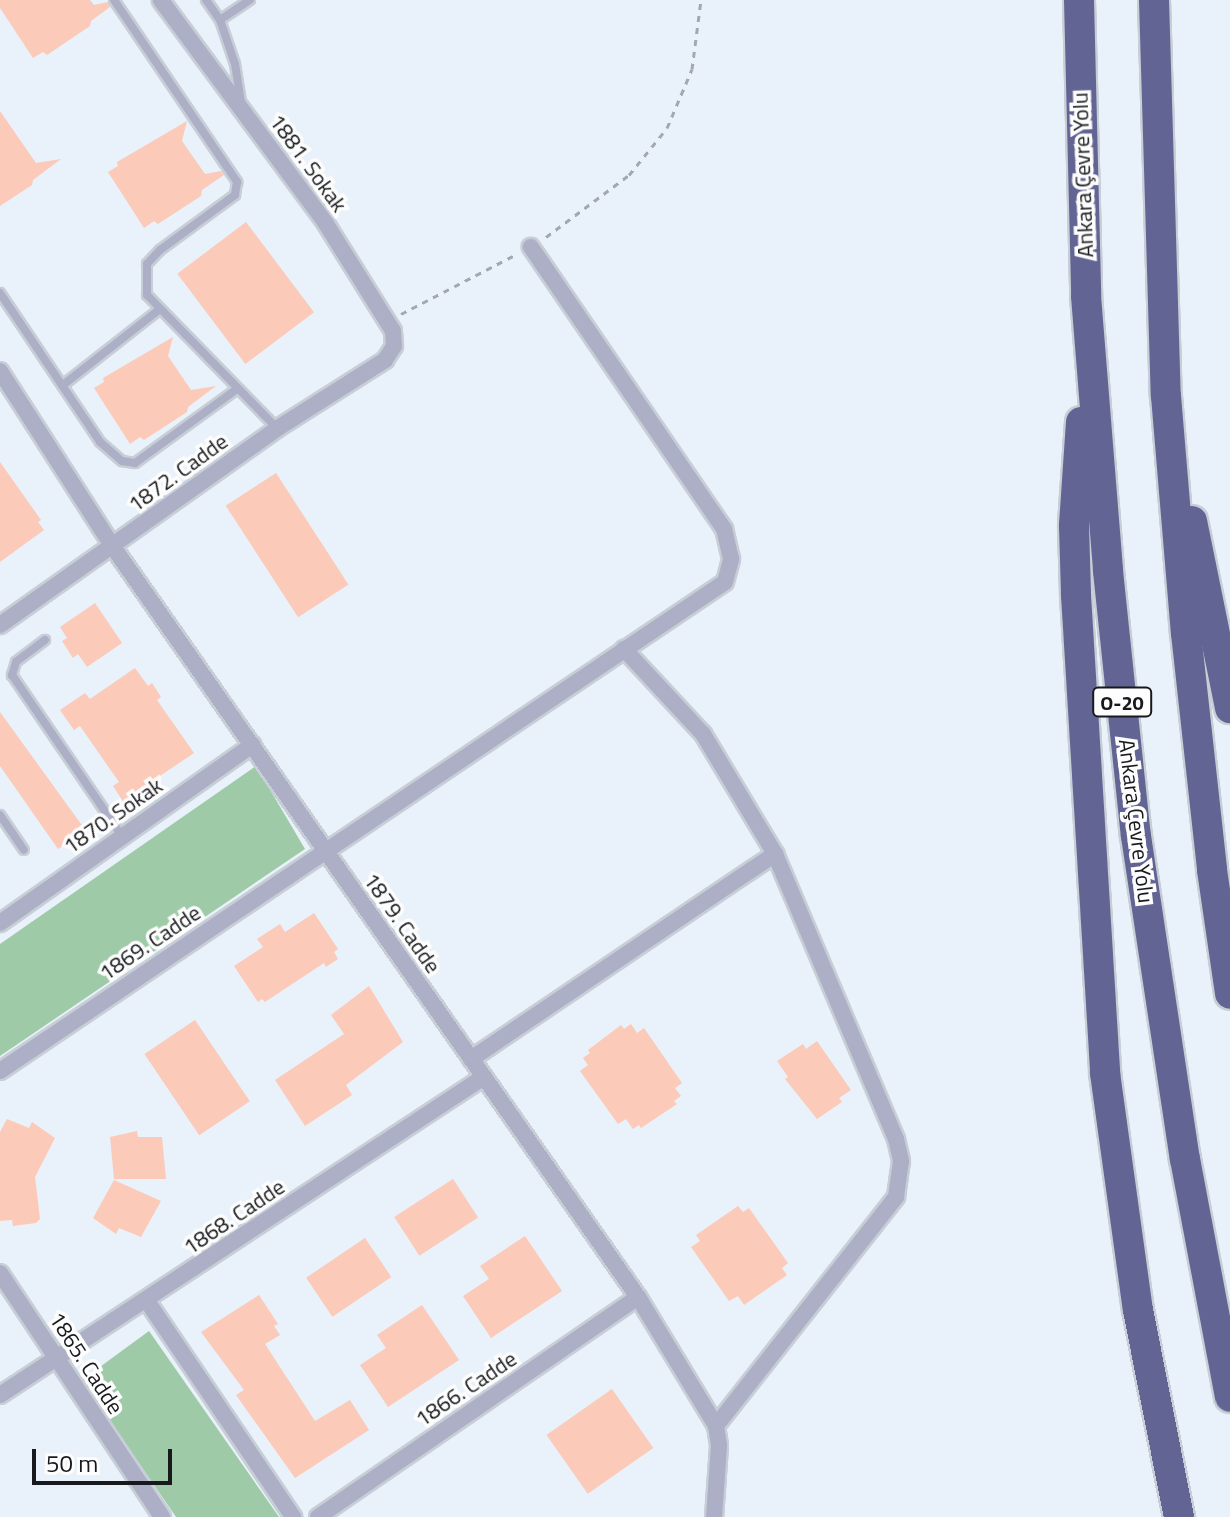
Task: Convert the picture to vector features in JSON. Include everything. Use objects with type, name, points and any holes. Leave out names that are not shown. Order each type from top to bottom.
[{"type":"highway","name":"Ankara Çevre Yolu","points":[[1079,0],[1086,296],[1108,571],[1136,836],[1185,1159],[1230,1397]]},
{"type":"highway","points":[[1154,0],[1166,396],[1189,665],[1212,870],[1230,994]]},
{"type":"highway","points":[[1086,296],[1074,526],[1100,1004],[1127,1241],[1150,1381],[1179,1517]]},
{"type":"highway","points":[[1166,396],[1230,708]]},
{"type":"street","name":"1881. Sokak","points":[[161,0],[325,222],[387,321]]},
{"type":"street","name":"1869. Cadde","points":[[0,1071],[725,582],[731,559],[728,539],[531,247]]},
{"type":"street","name":"1872. Cadde","points":[[0,625],[278,428],[385,360],[394,346],[393,331],[387,321]]},
{"type":"street","name":"1879. Cadde","points":[[0,371],[113,547],[638,1297],[716,1426],[719,1446],[714,1517]]},
{"type":"street","points":[[624,649],[703,734],[775,854],[896,1139],[901,1171],[896,1197],[716,1426]]},
{"type":"street","name":"1870. Sokak","points":[[0,923],[252,745]]},
{"type":"street","points":[[471,1059],[775,854]]},
{"type":"street","name":"1868. Cadde","points":[[3,1398],[57,1358],[484,1077]]},
{"type":"street","name":"1865. Cadde","points":[[0,1273],[76,1392],[162,1517]]},
{"type":"street","name":"1866. Cadde","points":[[318,1517],[638,1297]]},
{"type":"street","points":[[147,1301],[293,1517]]},
{"type":"lane","points":[[114,0],[237,182],[235,195],[197,221],[147,264],[147,295],[278,428]]},
{"type":"lane","points":[[206,0],[220,20],[235,64],[242,110]]},
{"type":"lane","points":[[220,20],[250,0]]},
{"type":"lane","points":[[0,293],[100,442],[122,461],[135,463],[237,389]]},
{"type":"lane","points":[[63,385],[160,309]]},
{"type":"lane","points":[[45,640],[16,662],[12,675],[123,836]]},
{"type":"lane","points":[[0,815],[24,850]]},
{"type":"path","points":[[387,321],[531,247],[614,188],[656,145],[678,109],[692,69],[701,0]]},
{"type":"green space","points":[[256,766],[305,849],[0,1056],[0,944]]},
{"type":"green space","points":[[149,1331],[279,1517],[176,1517],[82,1380]]},
{"type":"building","points":[[0,0],[90,0],[94,5],[108,2],[110,7],[91,21],[90,26],[47,55],[43,52],[33,58],[0,8]]},
{"type":"building","points":[[0,111],[36,163],[61,159],[33,180],[32,185],[0,206]]},
{"type":"building","points":[[187,121],[182,141],[205,174],[221,171],[224,175],[202,190],[201,196],[158,224],[154,221],[144,228],[108,172],[118,166],[117,162]]},
{"type":"building","points":[[246,222],[314,312],[245,364],[177,274]]},
{"type":"building","points":[[173,337],[168,356],[191,390],[216,386],[188,407],[187,412],[144,440],[140,437],[130,444],[94,388],[104,382],[103,378]]},
{"type":"building","points":[[0,462],[41,520],[38,522],[44,530],[0,562]]},
{"type":"building","points":[[276,473],[348,585],[298,617],[226,506]]},
{"type":"building","points":[[95,603],[122,643],[87,667],[78,654],[73,658],[62,641],[67,638],[60,627]]},
{"type":"building","points":[[135,668],[148,686],[152,683],[161,697],[157,700],[194,753],[148,784],[144,794],[126,806],[113,786],[119,782],[80,726],[74,730],[60,710],[85,693],[90,699]]},
{"type":"building","points":[[0,712],[86,831],[58,849],[0,766]]},
{"type":"building","points":[[314,913],[338,949],[334,952],[338,959],[326,967],[324,963],[265,1002],[262,999],[258,1002],[234,966],[263,947],[257,939],[280,924],[285,932]]},
{"type":"building","points":[[369,986],[403,1042],[346,1085],[352,1095],[305,1126],[275,1080],[344,1034],[331,1015]]},
{"type":"building","points":[[195,1020],[250,1101],[199,1135],[144,1054]]},
{"type":"building","points":[[631,1024],[637,1033],[644,1028],[682,1083],[675,1088],[681,1096],[674,1101],[677,1104],[641,1128],[639,1125],[633,1129],[626,1119],[618,1124],[580,1071],[588,1065],[583,1058],[590,1053],[588,1050],[621,1025],[624,1029]]},
{"type":"building","points":[[817,1041],[851,1090],[839,1098],[842,1102],[817,1119],[785,1079],[788,1077],[777,1061],[803,1044],[806,1049]]},
{"type":"building","points":[[7,1119],[29,1128],[32,1122],[55,1138],[35,1177],[40,1219],[36,1223],[13,1226],[12,1220],[0,1221],[0,1132]]},
{"type":"building","points":[[137,1131],[138,1137],[162,1137],[166,1179],[114,1179],[110,1137]]},
{"type":"building","points":[[453,1179],[478,1218],[419,1256],[394,1217]]},
{"type":"building","points":[[114,1180],[161,1201],[141,1237],[119,1228],[116,1234],[93,1218]]},
{"type":"building","points":[[738,1206],[743,1212],[749,1208],[788,1263],[782,1268],[787,1275],[744,1305],[738,1296],[729,1301],[691,1247],[700,1241],[696,1235]]},
{"type":"building","points":[[525,1236],[562,1291],[491,1338],[463,1296],[489,1279],[480,1266]]},
{"type":"building","points":[[365,1238],[391,1277],[332,1317],[306,1278]]},
{"type":"building","points":[[259,1295],[278,1324],[274,1326],[280,1335],[265,1344],[315,1421],[350,1400],[369,1430],[295,1478],[236,1395],[244,1390],[201,1332]]},
{"type":"building","points":[[422,1305],[459,1360],[388,1407],[360,1365],[386,1348],[377,1335]]},
{"type":"building","points":[[612,1389],[653,1448],[588,1494],[546,1435]]}]
